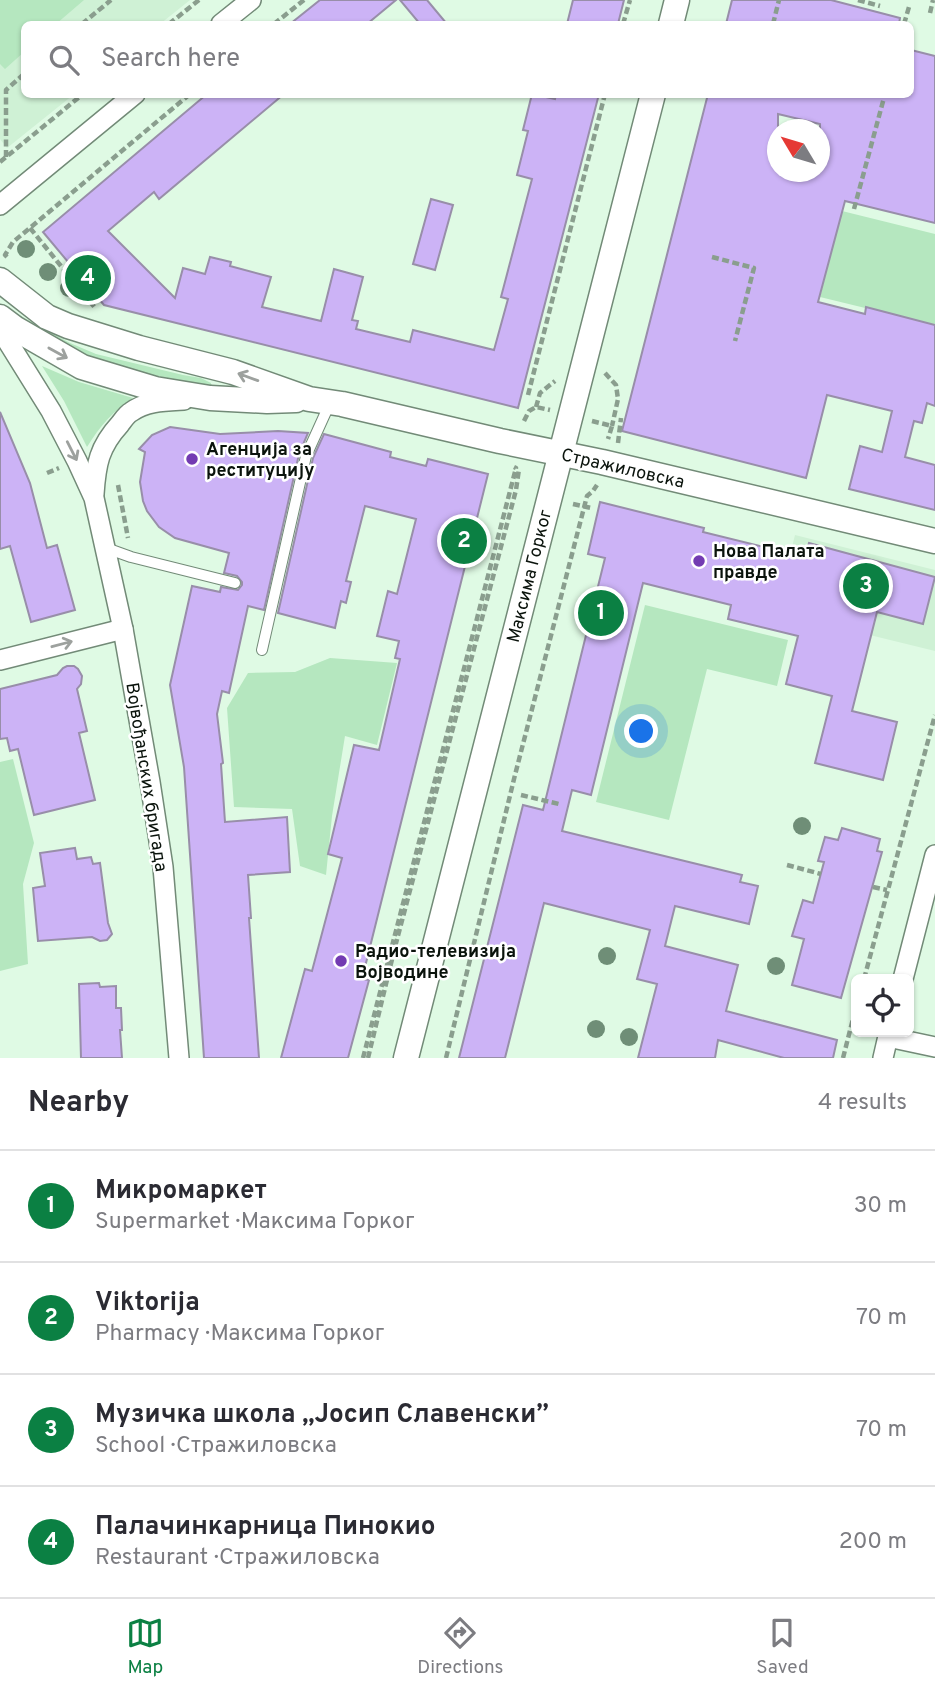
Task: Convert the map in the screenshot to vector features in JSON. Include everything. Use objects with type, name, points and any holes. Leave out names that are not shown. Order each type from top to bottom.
[{"type":"street","points":[[225,21],[251,0]]},
{"type":"street","points":[[672,21],[677,0]]},
{"type":"street","points":[[0,205],[130,98]]},
{"type":"street","name":"Максима Горког","points":[[406,1058],[652,98]]},
{"type":"street","name":"Стражиловска","points":[[0,280],[47,317],[68,326],[139,348],[233,372],[320,401],[560,453],[935,541]]},
{"type":"street","name":"Стражиловска","points":[[0,317],[24,334],[82,366],[155,389],[209,398],[320,401]]},
{"type":"street","name":"Војвођанских бригада","points":[[0,329],[51,411],[94,498],[123,629],[163,867],[179,1058]]},
{"type":"street","name":"Војвођанских бригада","points":[[94,498],[95,473],[104,443],[130,412],[149,403],[209,398]]},
{"type":"street","points":[[0,660],[123,629]]},
{"type":"street","points":[[905,974],[932,883],[935,855]]},
{"type":"street","points":[[883,1058],[887,1037]]},
{"type":"street","points":[[899,1037],[935,1047]]},
{"type":"lane","points":[[262,650],[320,401]]},
{"type":"lane","points":[[106,548],[131,557],[235,583]]},
{"type":"path","points":[[86,21],[111,0]]},
{"type":"path","points":[[173,21],[199,0]]},
{"type":"path","points":[[278,21],[304,0]]},
{"type":"path","points":[[624,21],[629,0]]},
{"type":"path","points":[[774,21],[779,0]]},
{"type":"path","points":[[858,0],[880,6]]},
{"type":"path","points":[[930,13],[933,0]]},
{"type":"path","points":[[905,21],[909,7]]},
{"type":"path","points":[[6,158],[6,90],[21,77]]},
{"type":"path","points":[[0,162],[78,98]]},
{"type":"path","points":[[5,256],[13,242],[185,98]]},
{"type":"path","points":[[528,395],[604,98]]},
{"type":"path","points":[[854,209],[884,98]]},
{"type":"path","points":[[0,150],[6,158]]},
{"type":"path","points":[[30,228],[97,310]]},
{"type":"path","points":[[712,257],[754,268],[735,341]]},
{"type":"path","points":[[586,354],[616,385],[618,399],[612,426]]},
{"type":"path","points":[[618,444],[621,418]]},
{"type":"path","points":[[363,1058],[516,468],[506,465]]},
{"type":"path","points":[[118,478],[131,557]]},
{"type":"path","points":[[865,974],[935,715]]},
{"type":"path","points":[[521,795],[559,804]]},
{"type":"path","points":[[787,865],[821,874]]},
{"type":"path","points":[[873,887],[887,890]]},
{"type":"path","points":[[843,1058],[851,1027]]},
{"type":"shaded area","points":[[0,0],[190,0],[164,21],[21,21],[21,98],[69,98],[7,148],[0,139]]},
{"type":"shaded area","points":[[0,0],[84,0],[60,21],[21,21],[21,55],[5,69],[0,64]]},
{"type":"shaded area","points":[[842,211],[935,234],[935,325],[820,297]]},
{"type":"shaded area","points":[[10,310],[96,354],[201,378],[211,385],[164,377],[101,360],[41,333]]},
{"type":"shaded area","points":[[42,366],[79,382],[133,398],[107,419],[87,447],[64,401]]},
{"type":"shaded area","points":[[795,535],[935,570],[935,651],[776,612]]},
{"type":"shaded area","points":[[645,605],[788,640],[777,686],[707,669],[669,820],[596,802]]},
{"type":"shaded area","points":[[330,658],[397,663],[377,745],[345,736],[326,875],[300,866],[292,809],[234,807],[227,708],[248,673],[295,672]]},
{"type":"shaded area","points":[[13,759],[34,843],[23,884],[28,964],[0,971],[0,762]]},
{"type":"building","points":[[320,0],[396,0],[371,21],[294,21]]},
{"type":"building","points":[[400,0],[427,0],[444,21],[418,21]]},
{"type":"building","points":[[573,0],[624,0],[619,21],[568,21]]},
{"type":"building","points":[[732,0],[831,0],[900,18],[900,21],[727,21]]},
{"type":"building","points":[[914,51],[935,56],[935,223],[845,201],[818,302],[865,314],[866,307],[935,325],[935,406],[927,403],[922,423],[914,421],[905,457],[935,465],[935,510],[849,489],[860,446],[882,452],[892,411],[827,395],[806,478],[622,431],[707,98],[914,98]]},
{"type":"building","points":[[202,98],[279,98],[159,199],[154,192],[108,231],[175,298],[183,268],[205,274],[210,257],[231,262],[230,266],[271,277],[262,307],[321,321],[334,269],[363,277],[352,320],[358,321],[356,329],[410,342],[413,330],[494,350],[508,299],[501,297],[532,179],[517,175],[528,131],[523,130],[531,98],[598,98],[518,408],[104,305],[43,232]]},
{"type":"building","points":[[431,199],[453,205],[435,270],[413,264]]},
{"type":"building","points":[[0,412],[30,483],[47,548],[57,545],[75,610],[31,622],[10,546],[0,549]]},
{"type":"building","points":[[170,427],[220,434],[278,431],[308,433],[299,454],[264,610],[248,606],[229,693],[222,691],[217,714],[223,763],[225,822],[287,817],[290,872],[248,875],[259,1058],[204,1058],[184,767],[170,685],[192,586],[220,592],[221,587],[238,590],[242,582],[237,576],[224,573],[229,553],[175,538],[159,527],[147,511],[140,482],[145,452],[139,449],[152,435]]},
{"type":"building","points":[[324,434],[391,452],[390,457],[426,466],[428,459],[488,474],[362,979],[369,980],[348,1058],[281,1058],[305,969],[312,971],[342,858],[328,854],[354,745],[379,750],[400,659],[395,658],[399,641],[377,636],[388,591],[397,594],[416,519],[365,506],[346,581],[351,582],[346,603],[341,601],[335,628],[278,613],[313,458]]},
{"type":"building","points":[[600,502],[704,528],[703,532],[805,557],[809,543],[935,577],[923,624],[877,612],[852,711],[897,722],[883,780],[815,763],[832,696],[786,684],[798,636],[728,619],[731,605],[643,583],[591,795],[572,790],[562,831],[742,875],[740,882],[758,886],[749,924],[675,906],[665,946],[738,965],[726,1011],[837,1040],[833,1058],[784,1058],[718,1040],[715,1058],[638,1058],[657,984],[637,979],[650,930],[544,903],[505,1058],[459,1058],[523,805],[543,810],[605,558],[588,554]]},
{"type":"building","points":[[67,666],[74,666],[82,676],[77,689],[87,731],[79,733],[95,800],[34,815],[18,749],[10,751],[7,738],[0,739],[0,689],[57,675]]},
{"type":"building","points":[[842,828],[880,839],[877,851],[882,852],[841,998],[792,985],[804,939],[792,936],[803,900],[813,903],[824,862],[818,861],[825,837],[838,840]]},
{"type":"building","points":[[75,848],[77,859],[91,857],[93,864],[100,863],[108,923],[112,934],[107,940],[100,941],[92,937],[38,941],[33,888],[45,886],[40,853]]},
{"type":"building","points":[[99,983],[100,987],[116,986],[116,1008],[121,1008],[122,1058],[81,1058],[79,984]]},
{"type":"place","name":"Палачинкарница Пинокио","points":[[88,278]]},
{"type":"place","name":"Агенција за реституцију","points":[[192,459]]},
{"type":"place","name":"Viktorija","points":[[464,541]]},
{"type":"place","name":"Нова Палата правде","points":[[699,561]]},
{"type":"place","name":"Музичка школа „Јосип Славенски”","points":[[866,586]]},
{"type":"place","name":"Микромаркет","points":[[601,613]]},
{"type":"place","name":"Радио-телевизија Војводине","points":[[341,961]]}]
